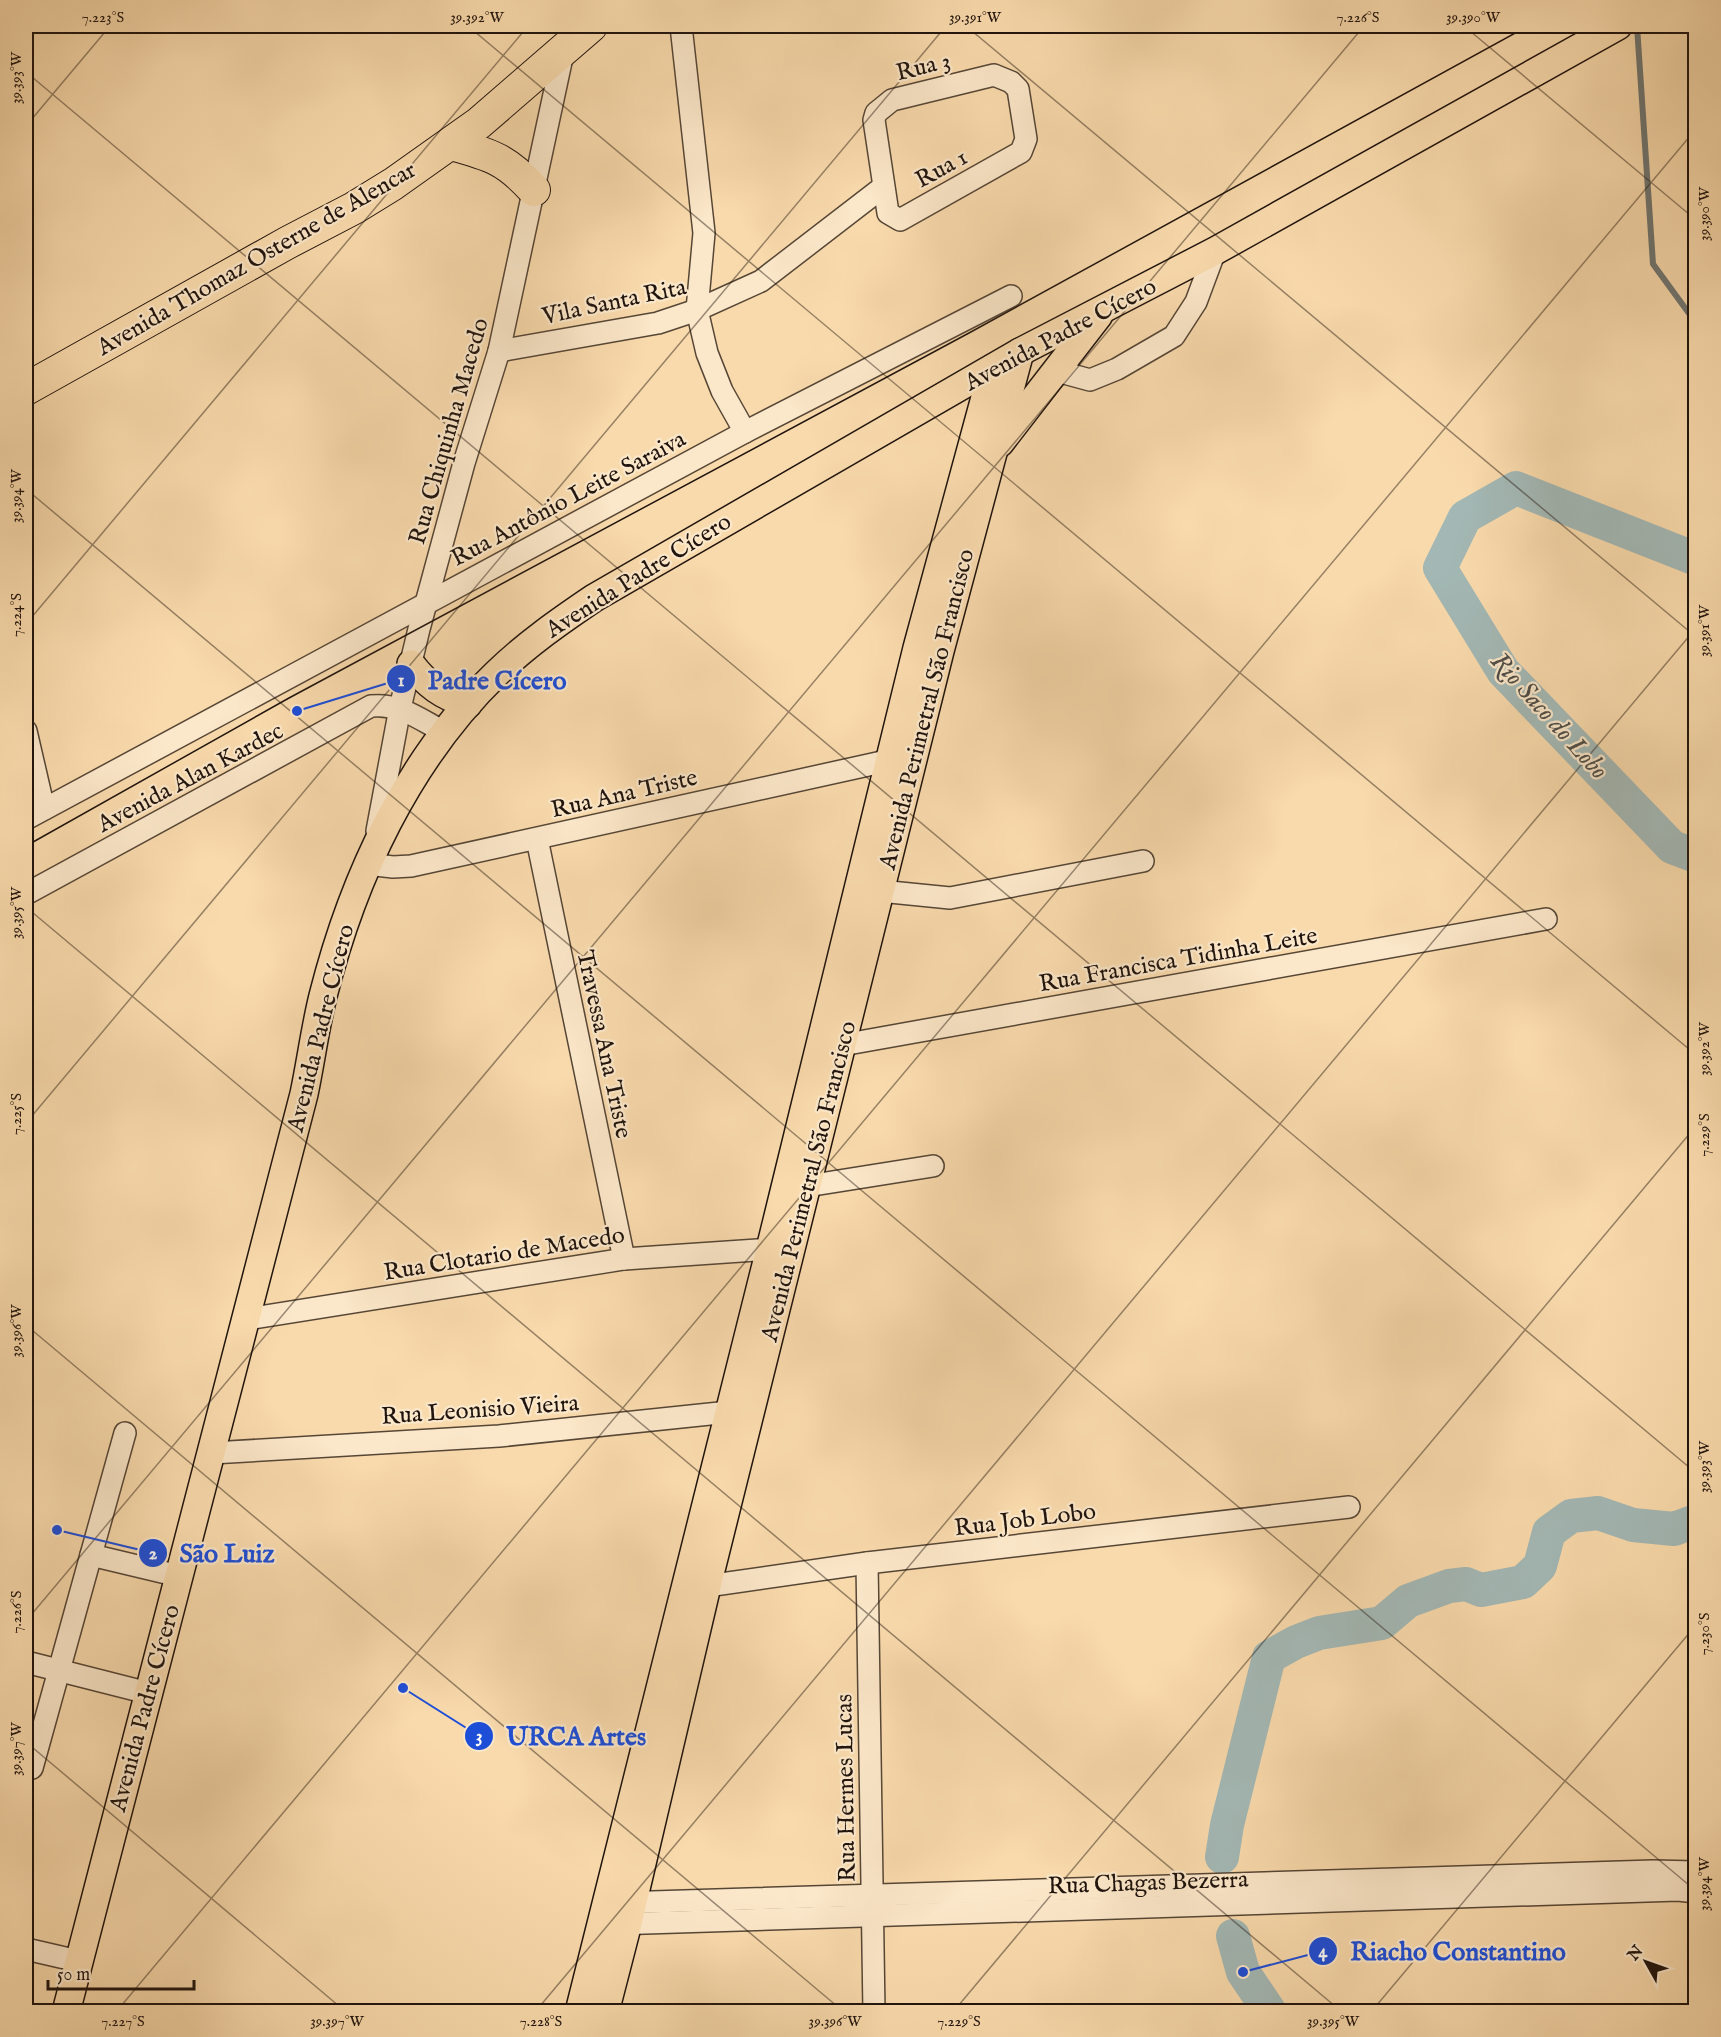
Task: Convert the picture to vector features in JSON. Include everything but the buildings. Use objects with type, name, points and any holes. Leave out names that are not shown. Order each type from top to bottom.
[{"type":"highway","name":"Avenida Thomaz Osterne de Alencar","points":[[26,389],[354,207],[451,144],[479,123],[566,38],[591,26]]},
{"type":"highway","points":[[451,144],[495,157],[519,174],[534,190]]},
{"type":"main road","name":"Avenida Padre Cícero","points":[[70,2011],[78,1961],[247,1320],[304,1094],[323,997],[342,931],[370,857],[412,781],[444,732],[497,673],[538,637],[594,598],[1020,352],[1215,251],[1616,27]]},
{"type":"main road","points":[[992,453],[1104,309]]},
{"type":"main road","name":"Avenida Perimetral São Francisco","points":[[605,2012],[618,1913],[740,1413],[807,1186],[831,1046],[891,760],[992,453],[1020,352]]},
{"type":"main road","name":"Avenida Perimetral São Francisco","points":[[579,2012],[618,1913],[707,1586],[770,1249],[880,891],[929,650],[993,368]]},
{"type":"main road","points":[[411,664],[423,680],[436,691],[450,699],[468,704]]},
{"type":"street","points":[[681,26],[704,233],[697,310],[707,353],[722,391],[745,432]]},
{"type":"street","name":"Rua Chiquinha Macedo","points":[[370,857],[400,708],[426,604],[464,463],[499,351],[566,38]]},
{"type":"street","name":"Rua 3","points":[[883,187],[874,120],[876,113],[892,99],[994,75],[1011,82],[1018,90],[1025,129]]},
{"type":"street","name":"Rua 1","points":[[883,187],[888,213],[900,220],[1021,152],[1026,139],[1025,129]]},
{"type":"street","name":"Vila Santa Rita","points":[[499,351],[658,323],[697,310],[761,281],[883,187]]},
{"type":"street","points":[[1057,371],[1090,380],[1117,369],[1174,336],[1196,302],[1215,251]]},
{"type":"street","name":"Rua Antônio Leite Saraiva","points":[[35,814],[745,432],[1011,296]]},
{"type":"street","name":"Avenida Alan Kardec","points":[[26,894],[371,706],[385,705],[400,708],[444,732]]},
{"type":"street","points":[[26,731],[35,814]]},
{"type":"street","name":"Rua Ana Triste","points":[[370,857],[393,867],[411,866],[891,760]]},
{"type":"street","name":"Travessa Ana Triste","points":[[537,839],[624,1259]]},
{"type":"street","points":[[880,891],[950,898],[1143,861]]},
{"type":"street","name":"Rua Francisca Tidinha Leite","points":[[831,1046],[1546,919]]},
{"type":"street","points":[[807,1186],[933,1166]]},
{"type":"street","name":"Rua Clotario de Macedo","points":[[247,1320],[624,1259],[770,1249]]},
{"type":"street","name":"Rua Leonisio Vieira","points":[[212,1453],[499,1436],[740,1413]]},
{"type":"street","points":[[32,1768],[125,1433]]},
{"type":"street","name":"Rua Job Lobo","points":[[707,1586],[867,1563],[1349,1508]]},
{"type":"street","points":[[91,1555],[179,1576]]},
{"type":"street","name":"Rua Hermes Lucas","points":[[867,1563],[874,2012]]},
{"type":"street","points":[[26,1662],[148,1693]]},
{"type":"street","name":"Rua Chagas Bezerra","points":[[872,1906],[1299,1880],[1653,1871],[1695,1872]]},
{"type":"street","name":"Rua Chagas Bezerra","points":[[618,1913],[1678,1890],[1695,1892]]},
{"type":"street","points":[[26,1949],[78,1961]]},
{"type":"waterway","points":[[1637,26],[1653,264],[1696,323]]},
{"type":"waterway","name":"Rio Saco do Lobo","points":[[1696,559],[1516,488],[1465,517],[1440,568],[1503,671],[1672,847],[1696,856]]},
{"type":"waterway","points":[[1222,1857],[1227,1825],[1269,1657],[1296,1642],[1319,1633],[1382,1623],[1408,1601],[1449,1586],[1466,1584],[1481,1590],[1523,1582],[1540,1566],[1549,1532],[1571,1516],[1598,1513],[1633,1525],[1674,1529],[1696,1521]]},
{"type":"waterway","points":[[1233,1936],[1243,1972],[1270,2012]]},
{"type":"tram line","points":[[26,846],[289,698],[969,333],[1528,26]]},
{"type":"place","name":"Padre Cícero","points":[[297,711]]},
{"type":"place","name":"São Luiz","points":[[57,1530]]},
{"type":"place","name":"URCA Artes","points":[[403,1688]]},
{"type":"place","name":"Riacho Constantino","points":[[1243,1972]]}]
